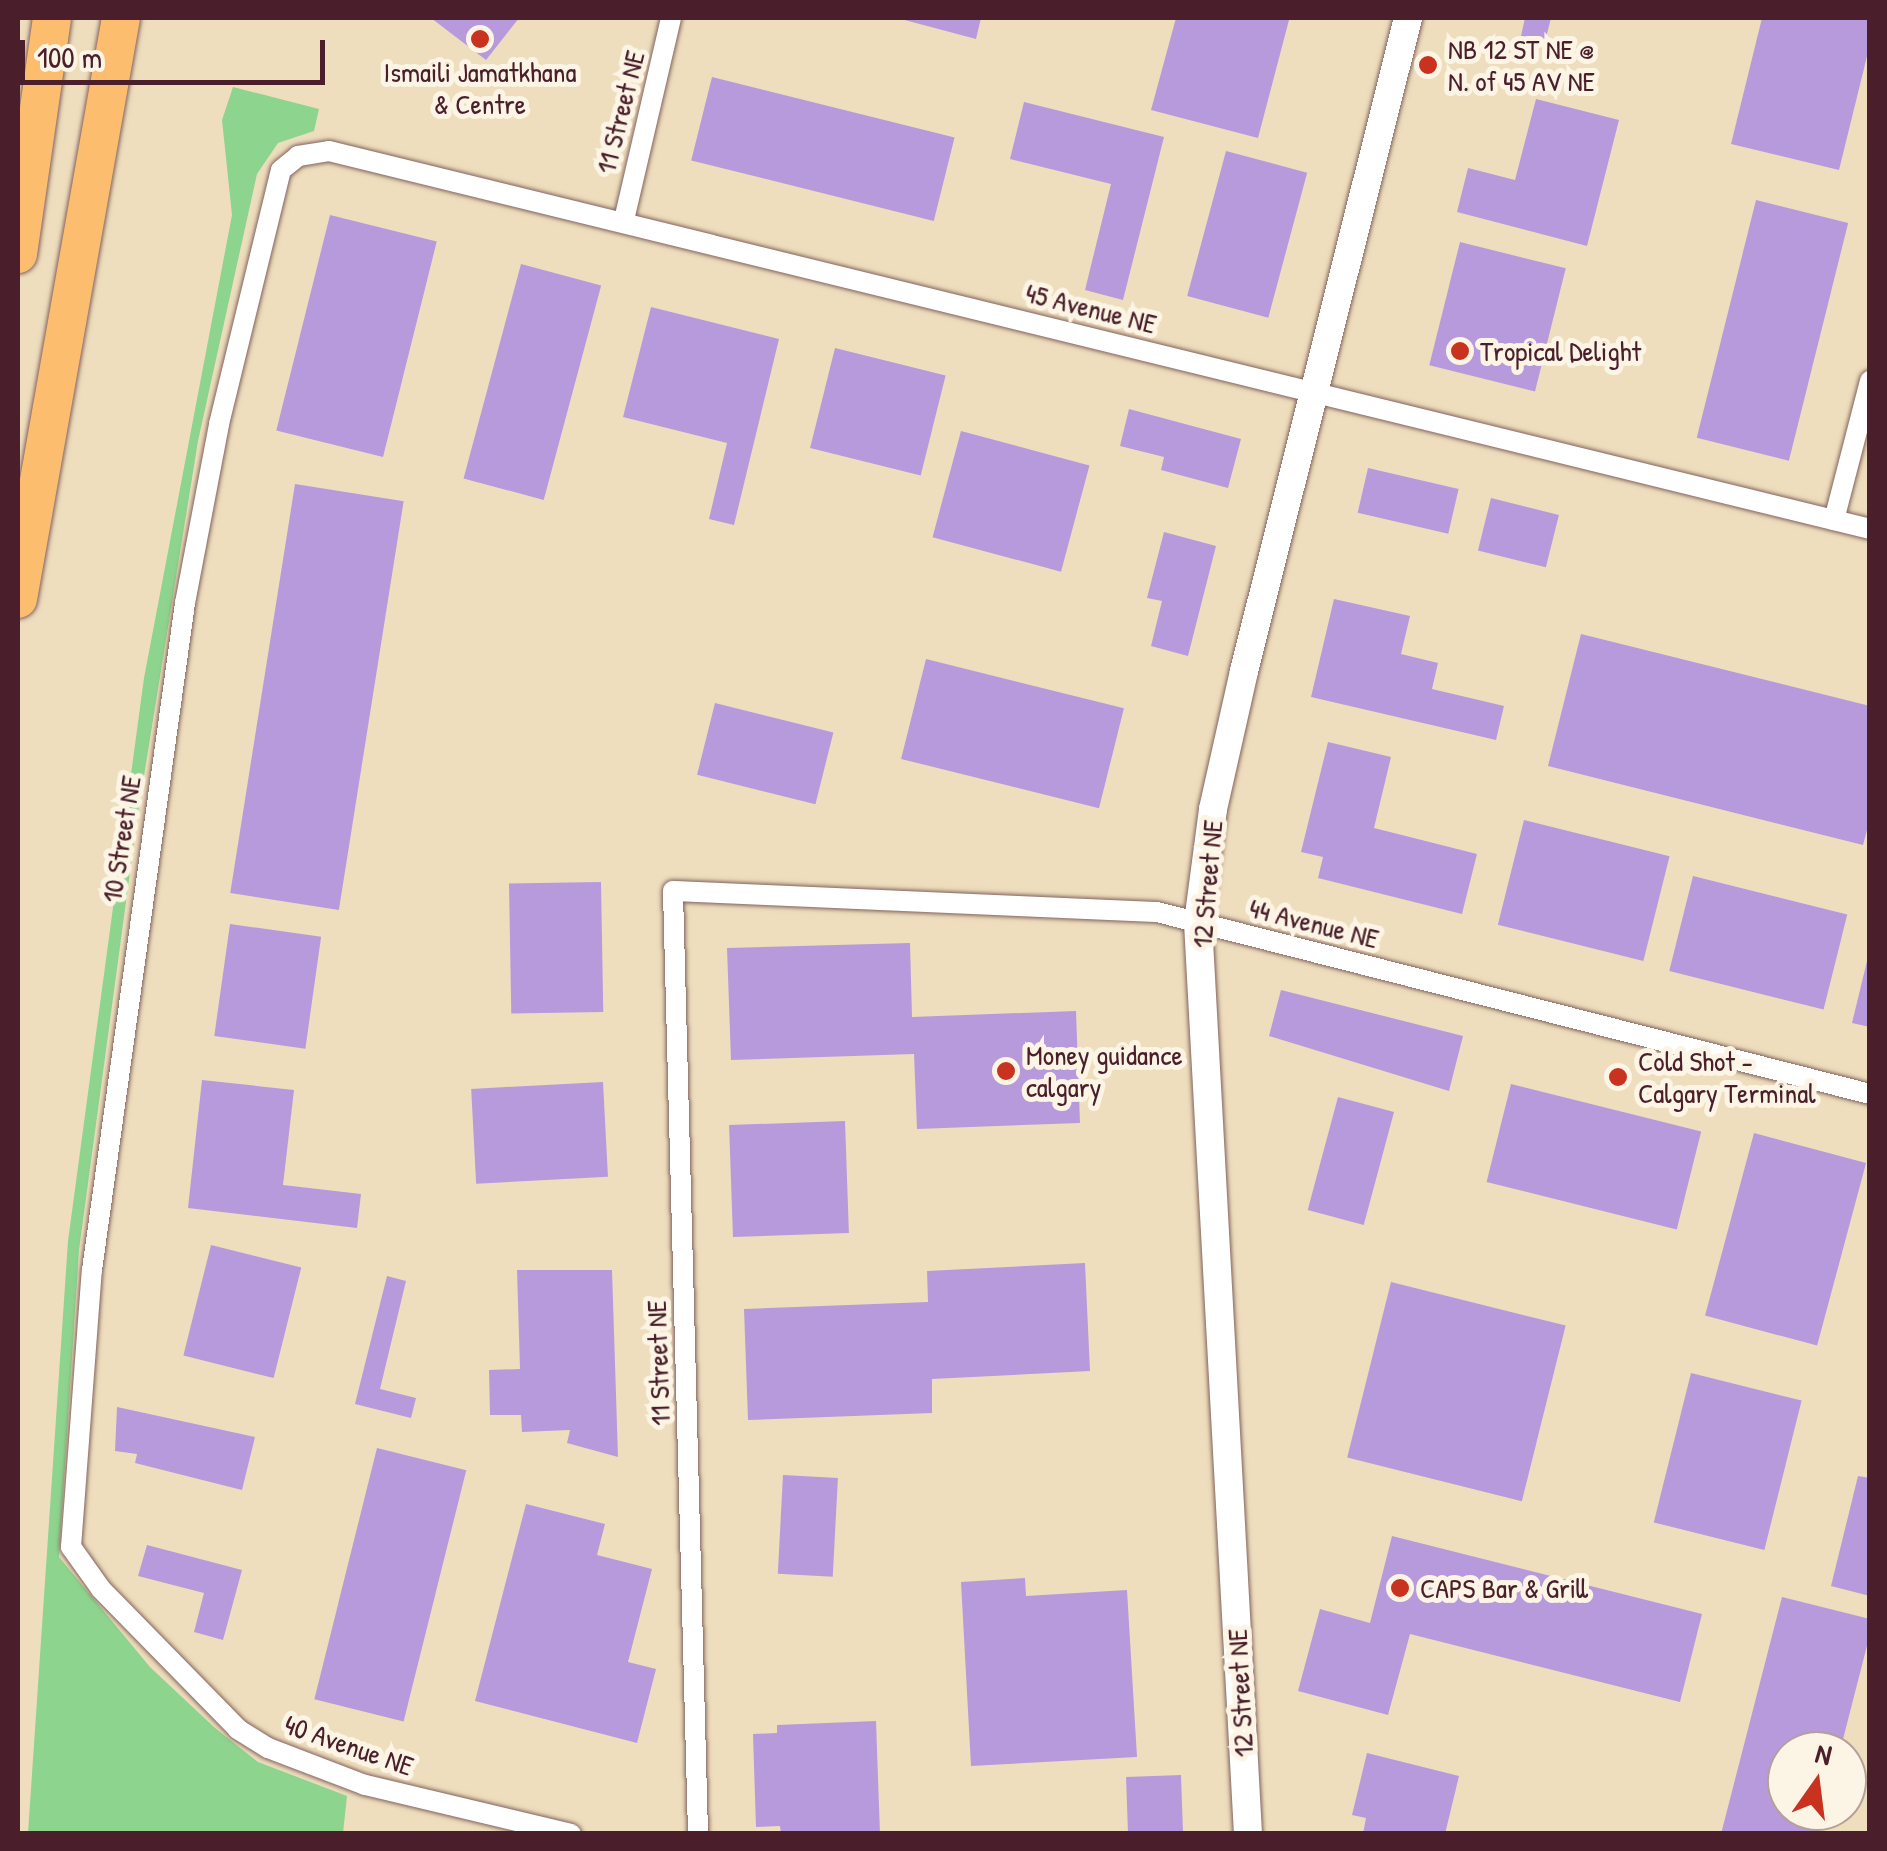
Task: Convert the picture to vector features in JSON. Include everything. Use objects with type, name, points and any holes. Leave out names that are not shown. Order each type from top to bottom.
[{"type":"highway","points":[[18,254],[52,18]]},
{"type":"highway","points":[[18,599],[118,18]]},
{"type":"street","name":"11 Street NE","points":[[624,220],[672,18]]},
{"type":"street","name":"12 Street NE","points":[[1248,1834],[1198,922],[1213,809],[1408,18]]},
{"type":"street","name":"45 Avenue NE","points":[[298,156],[329,151],[624,220],[1313,394],[1870,529]]},
{"type":"street","name":"10 Street NE","points":[[71,1547],[92,1270],[185,603],[272,196],[281,170],[298,156]]},
{"type":"street","points":[[1834,520],[1870,381]]},
{"type":"street","name":"11 Street NE","points":[[672,891],[698,1834]]},
{"type":"street","name":"44 Avenue NE","points":[[672,891],[1157,912],[1870,1094]]},
{"type":"street","name":"40 Avenue NE","points":[[71,1547],[101,1590],[238,1729],[268,1748],[365,1784],[571,1834]]},
{"type":"green space","points":[[233,87],[319,109],[314,131],[278,143],[257,174],[198,441],[138,813],[79,1250],[59,1557],[150,1667],[215,1728],[258,1762],[347,1796],[343,1833],[28,1833],[68,1241],[144,678],[232,215],[222,120]]},
{"type":"building","name":"Ismaili Jamatkhana & Centre","points":[[431,18],[519,18],[486,60]]},
{"type":"building","points":[[897,18],[981,18],[976,39]]},
{"type":"building","points":[[1176,18],[1289,20],[1258,138],[1151,110]]},
{"type":"building","points":[[1525,18],[1551,18],[1545,42],[1521,36]]},
{"type":"building","points":[[1762,18],[1870,18],[1870,44],[1839,170],[1731,144]]},
{"type":"building","points":[[712,77],[955,137],[934,221],[691,160]]},
{"type":"building","points":[[1536,99],[1619,120],[1587,246],[1457,212],[1468,168],[1515,180]]},
{"type":"building","points":[[1024,102],[1164,137],[1123,300],[1085,290],[1111,184],[1010,159]]},
{"type":"building","points":[[1226,151],[1307,173],[1268,318],[1187,296]]},
{"type":"building","points":[[1756,200],[1848,223],[1789,461],[1697,438]]},
{"type":"building","points":[[330,215],[437,242],[383,457],[276,430]]},
{"type":"building","points":[[1460,242],[1566,268],[1535,392],[1429,365]]},
{"type":"building","points":[[521,264],[601,285],[544,500],[464,478]]},
{"type":"building","points":[[651,307],[779,339],[734,525],[709,519],[727,443],[623,417]]},
{"type":"building","points":[[835,348],[946,376],[921,476],[810,448]]},
{"type":"building","points":[[1129,409],[1241,439],[1228,488],[1161,470],[1164,457],[1120,446]]},
{"type":"building","points":[[961,431],[1089,465],[1061,572],[933,537]]},
{"type":"building","points":[[1368,468],[1459,489],[1448,534],[1358,513]]},
{"type":"building","points":[[295,484],[404,501],[339,910],[230,893]]},
{"type":"building","points":[[1491,498],[1559,515],[1546,567],[1478,550]]},
{"type":"building","points":[[1164,532],[1216,546],[1188,656],[1151,646],[1162,601],[1147,598]]},
{"type":"building","points":[[1334,599],[1410,616],[1401,654],[1438,663],[1432,689],[1504,706],[1496,740],[1311,697]]},
{"type":"building","points":[[1581,634],[1870,706],[1870,819],[1863,845],[1548,766]]},
{"type":"building","points":[[926,659],[1124,708],[1099,808],[901,759]]},
{"type":"building","points":[[715,703],[833,733],[815,804],[697,775]]},
{"type":"building","points":[[1328,742],[1391,757],[1374,828],[1477,854],[1462,914],[1318,878],[1323,857],[1301,852]]},
{"type":"building","points":[[1524,820],[1670,856],[1643,961],[1498,925]]},
{"type":"building","points":[[1693,876],[1847,914],[1824,1010],[1669,971]]},
{"type":"building","points":[[601,882],[603,1012],[511,1014],[509,884]]},
{"type":"building","points":[[230,924],[321,937],[305,1049],[214,1036]]},
{"type":"building","points":[[910,943],[912,1017],[1076,1011],[1080,1123],[917,1129],[914,1054],[731,1060],[727,948]]},
{"type":"building","points":[[1870,957],[1870,1027],[1852,1023]]},
{"type":"building","points":[[1281,990],[1463,1036],[1449,1091],[1269,1036]]},
{"type":"building","points":[[202,1080],[294,1090],[283,1185],[361,1194],[357,1228],[188,1208]]},
{"type":"building","points":[[603,1082],[608,1177],[476,1184],[471,1089]]},
{"type":"building","points":[[1511,1084],[1701,1131],[1677,1229],[1487,1182]]},
{"type":"building","points":[[1338,1097],[1394,1112],[1364,1225],[1308,1210]]},
{"type":"building","points":[[845,1121],[849,1233],[733,1237],[729,1125]]},
{"type":"building","points":[[1754,1133],[1866,1163],[1817,1346],[1705,1316]]},
{"type":"building","points":[[211,1245],[301,1267],[274,1378],[183,1356]]},
{"type":"building","points":[[1085,1263],[1090,1371],[932,1379],[932,1413],[748,1420],[744,1309],[928,1302],[927,1271]]},
{"type":"building","points":[[517,1270],[612,1270],[618,1457],[567,1443],[570,1430],[522,1432],[521,1415],[490,1415],[489,1370],[520,1369]]},
{"type":"building","points":[[387,1276],[406,1281],[380,1389],[416,1398],[411,1418],[355,1404]]},
{"type":"building","points":[[1391,1282],[1566,1326],[1522,1501],[1347,1458]]},
{"type":"building","points":[[1691,1373],[1802,1401],[1764,1550],[1654,1522]]},
{"type":"building","points":[[117,1407],[255,1437],[242,1490],[135,1463],[137,1454],[115,1451]]},
{"type":"building","points":[[377,1448],[466,1470],[404,1722],[314,1699]]},
{"type":"building","points":[[783,1475],[838,1478],[833,1577],[778,1574]]},
{"type":"building","points":[[1858,1476],[1870,1478],[1870,1596],[1831,1586]]},
{"type":"building","points":[[526,1504],[605,1524],[597,1555],[652,1569],[628,1662],[656,1669],[637,1743],[475,1701]]},
{"type":"building","points":[[1392,1536],[1702,1614],[1680,1702],[1410,1634],[1388,1715],[1298,1691],[1320,1609],[1370,1623]]},
{"type":"building","points":[[147,1545],[242,1570],[223,1640],[194,1632],[204,1593],[138,1576]]},
{"type":"building","points":[[1025,1578],[1026,1596],[1127,1590],[1137,1757],[971,1766],[961,1582]]},
{"type":"building","points":[[1782,1597],[1870,1619],[1870,1634],[1845,1731],[1767,1731],[1767,1831],[1820,1831],[1819,1834],[1721,1834]]},
{"type":"building","points":[[876,1721],[880,1834],[781,1834],[780,1826],[756,1827],[753,1734],[777,1733],[777,1725]]},
{"type":"building","points":[[1367,1753],[1459,1776],[1445,1834],[1363,1834],[1366,1818],[1352,1815]]},
{"type":"building","points":[[1181,1775],[1183,1834],[1128,1834],[1126,1777]]},
{"type":"place","name":"Ismaili Jamatkhana & Centre","points":[[480,39]]},
{"type":"place","name":"NB 12 ST NE @ N. of 45 AV NE","points":[[1428,65]]},
{"type":"place","name":"Tropical Delight","points":[[1460,351]]},
{"type":"place","name":"Money guidance calgary","points":[[1006,1071]]},
{"type":"place","name":"Cold Shot - Calgary Terminal","points":[[1618,1077]]},
{"type":"place","name":"CAPS Bar & Grill","points":[[1400,1588]]}]
